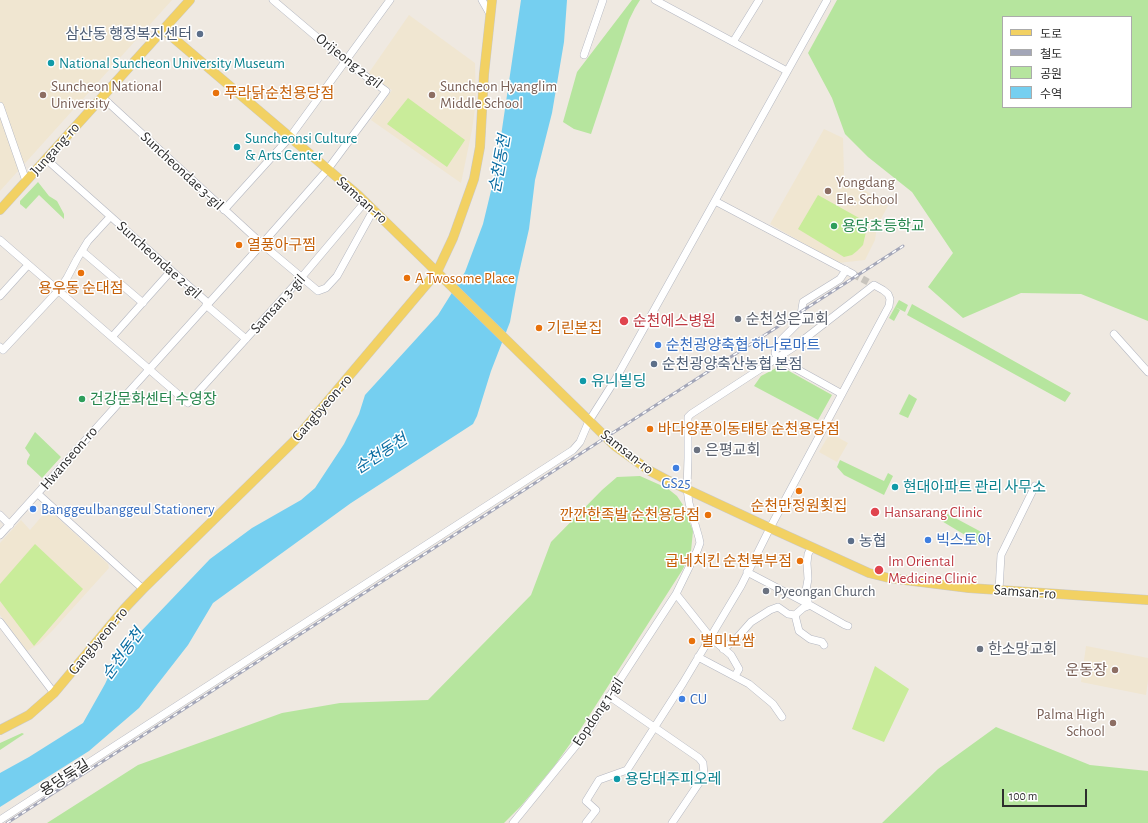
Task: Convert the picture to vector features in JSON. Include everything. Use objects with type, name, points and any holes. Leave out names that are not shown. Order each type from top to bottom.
[{"type":"main road","name":"Jungang-ro","points":[[0,210],[190,0]]},
{"type":"main road","name":"Gangbyeon-ro","points":[[0,730],[29,715],[54,693],[125,608],[143,589],[294,441],[438,272],[461,217],[474,179],[480,148],[484,74],[492,0]]},
{"type":"main road","name":"Samsan-ro","points":[[164,30],[374,209],[589,421],[615,446],[639,464],[667,480],[869,573],[889,578],[969,588],[1148,600]]},
{"type":"street","name":"Orijeong 2-gil","points":[[273,0],[346,61],[386,91],[328,169]]},
{"type":"street","points":[[224,210],[290,137],[390,0]]},
{"type":"street","points":[[482,0],[490,14]]},
{"type":"street","points":[[584,55],[602,0]]},
{"type":"street","points":[[656,0],[787,71]]},
{"type":"street","points":[[733,42],[759,0]]},
{"type":"street","name":"용당둑길","points":[[0,820],[569,454],[580,442],[589,421],[615,380],[827,0]]},
{"type":"street","name":"Suncheondae 3-gil","points":[[102,97],[262,244]]},
{"type":"street","points":[[0,106],[26,181]]},
{"type":"street","name":"Suncheondae 2-gil","points":[[46,159],[207,304]]},
{"type":"street","name":"Hwanseon-ro","points":[[0,536],[328,169]]},
{"type":"street","points":[[715,201],[853,274]]},
{"type":"street","name":"Samsan 3-gil","points":[[149,370],[188,403],[302,278],[365,202]]},
{"type":"street","points":[[262,244],[318,291],[329,285],[337,276],[374,209]]},
{"type":"street","name":"Suncheondae 2-gil","points":[[0,347],[3,350],[58,291],[88,241],[110,217]]},
{"type":"street","points":[[0,240],[149,370]]},
{"type":"street","points":[[82,251],[142,303]]},
{"type":"street","points":[[0,296],[28,265]]},
{"type":"street","points":[[842,394],[777,358],[775,353],[779,343],[800,321],[803,302],[840,279],[846,270]]},
{"type":"street","points":[[112,337],[171,271]]},
{"type":"street","points":[[586,823],[596,810],[586,801],[599,780],[627,770],[711,638],[889,306],[890,300],[888,294],[871,284],[777,358]]},
{"type":"street","points":[[207,304],[246,339]]},
{"type":"street","points":[[1114,334],[1148,372]]},
{"type":"street","name":"Eopdong 1-gil","points":[[513,823],[591,727],[676,594],[700,543],[689,503],[687,489],[688,417],[777,358]]},
{"type":"street","points":[[999,590],[1000,555],[1035,486]]},
{"type":"street","name":"Hwanseon-ro","points":[[38,494],[143,589]]},
{"type":"street","points":[[0,515],[10,525]]},
{"type":"street","points":[[808,604],[808,600],[805,596],[808,579],[807,563],[808,554],[812,546]]},
{"type":"street","points":[[747,572],[848,626]]},
{"type":"street","points":[[676,594],[711,638],[731,655],[739,669],[735,676]]},
{"type":"street","points":[[723,649],[736,639],[751,622],[770,610],[778,608],[788,614],[795,615],[803,608],[808,606],[808,604]]},
{"type":"street","points":[[795,615],[799,631],[810,639],[822,642],[824,645]]},
{"type":"street","points":[[0,622],[54,693]]},
{"type":"street","points":[[698,657],[735,676],[759,692],[772,704],[782,717]]},
{"type":"street","points":[[610,696],[699,758],[703,763],[704,774],[701,780],[672,823]]},
{"type":"shaded area","name":"Suncheon National University","points":[[0,0],[172,0],[0,191]]},
{"type":"shaded area","name":"Suncheon Hyanglim Middle School","points":[[409,15],[475,63],[476,101],[472,130],[461,183],[371,120],[392,90],[368,74]]},
{"type":"shaded area","name":"Yongdang Ele. School","points":[[824,129],[843,138],[844,176],[888,206],[877,226],[875,240],[865,260],[838,263],[770,224]]},
{"type":"shaded area","points":[[830,433],[848,443],[837,462],[819,452]]},
{"type":"shaded area","points":[[48,509],[108,564],[109,568],[53,630],[39,644],[27,651],[0,615],[0,543],[21,520],[30,530]]},
{"type":"shaded area","name":"운동장","points":[[1086,646],[1148,658],[1148,681],[1146,695],[1081,682]]},
{"type":"green space","points":[[632,0],[640,0],[629,20],[591,134],[574,129],[563,122],[577,72]]},
{"type":"green space","points":[[837,0],[1148,0],[1148,321],[1081,294],[1021,293],[963,318],[928,287],[953,253],[912,192],[868,157],[845,134],[832,98],[808,53]]},
{"type":"green space","points":[[408,98],[465,140],[447,167],[387,124]]},
{"type":"green space","points":[[38,182],[49,196],[57,201],[64,214],[64,219],[39,195],[26,209],[20,204],[20,201]]},
{"type":"green space","name":"용당초등학교","points":[[818,195],[868,223],[863,245],[852,255],[844,257],[798,229]]},
{"type":"green space","points":[[899,300],[908,305],[905,312],[895,307]]},
{"type":"green space","points":[[912,304],[1071,393],[1065,402],[907,315]]},
{"type":"green space","points":[[895,307],[900,310],[894,321],[889,318]]},
{"type":"green space","points":[[780,366],[832,395],[818,420],[754,386],[761,376]]},
{"type":"green space","points":[[909,394],[917,399],[908,418],[899,414]]},
{"type":"green space","points":[[35,432],[61,457],[42,478],[27,464],[30,455],[25,448]]},
{"type":"green space","points":[[840,460],[884,481],[888,473],[893,476],[884,495],[844,475],[837,467]]},
{"type":"green space","points":[[640,476],[667,488],[677,496],[683,505],[693,531],[691,551],[683,569],[580,730],[555,765],[521,806],[504,823],[47,823],[138,765],[282,713],[340,703],[428,700],[531,595],[551,542],[602,490],[617,477]]},
{"type":"green space","points":[[944,512],[987,535],[981,545],[940,520]]},
{"type":"green space","points":[[35,544],[83,589],[34,646],[0,601],[0,584]]},
{"type":"green space","points":[[875,666],[909,689],[884,742],[852,729]]},
{"type":"green space","points":[[996,727],[1090,765],[1148,771],[1148,823],[882,823],[938,769]]},
{"type":"green space","points":[[22,733],[24,734],[0,750],[0,743]]},
{"type":"water","name":"순천동천","points":[[521,0],[567,0],[564,42],[552,113],[535,180],[529,229],[510,322],[473,424],[351,503],[213,603],[188,645],[139,708],[89,751],[0,807],[0,773],[29,757],[83,723],[112,669],[128,645],[210,559],[252,528],[301,500],[315,488],[344,444],[359,414],[365,395],[438,315],[465,272],[483,224],[496,170]]},
{"type":"tunnel","points":[[853,274],[868,282]]},
{"type":"railway","points":[[7,823],[903,246]]},
{"type":"place","name":"삼산동 행정복지센터","points":[[200,34]]},
{"type":"place","name":"National Suncheon University Museum","points":[[51,63]]},
{"type":"place","name":"푸라닭순천용당점","points":[[216,93]]},
{"type":"place","name":"Suncheon National University","points":[[43,95]]},
{"type":"place","name":"Suncheon Hyanglim Middle School","points":[[432,95]]},
{"type":"place","name":"Suncheonsi Culture & Arts Center","points":[[237,147]]},
{"type":"place","name":"Yongdang Ele. School","points":[[828,191]]},
{"type":"place","name":"용당초등학교","points":[[834,226]]},
{"type":"place","name":"열풍아구찜","points":[[239,245]]},
{"type":"place","name":"용우동 순대점","points":[[81,273]]},
{"type":"place","name":"A Twosome Place","points":[[407,278]]},
{"type":"place","name":"순천성은교회","points":[[738,319]]},
{"type":"place","name":"순천에스병원","points":[[624,321]]},
{"type":"place","name":"기린본집","points":[[539,328]]},
{"type":"place","name":"순천광양축협 하나로마트","points":[[658,345]]},
{"type":"place","name":"순천광양축산농협 본점","points":[[654,364]]},
{"type":"place","name":"유니빌딩","points":[[583,381]]},
{"type":"place","name":"건강문화센터 수영장","points":[[82,399]]},
{"type":"place","name":"바다양푼이동태탕 순천용당점","points":[[650,429]]},
{"type":"place","name":"은평교회","points":[[697,450]]},
{"type":"place","name":"GS25","points":[[676,468]]},
{"type":"place","name":"현대아파트 관리 사무소","points":[[895,487]]},
{"type":"place","name":"순천만정원횟집","points":[[799,491]]},
{"type":"place","name":"Banggeulbanggeul Stationery","points":[[33,509]]},
{"type":"place","name":"Hansarang Clinic","points":[[875,512]]},
{"type":"place","name":"깐깐한족발 순천용당점","points":[[708,515]]},
{"type":"place","name":"빅스토아","points":[[928,540]]},
{"type":"place","name":"농협","points":[[851,541]]},
{"type":"place","name":"굽네치킨 순천북부점","points":[[800,561]]},
{"type":"place","name":"Im Oriental Medicine Clinic","points":[[879,570]]},
{"type":"place","name":"Pyeongan Church","points":[[766,591]]},
{"type":"place","name":"별미보쌈","points":[[692,641]]},
{"type":"place","name":"한소망교회","points":[[980,649]]},
{"type":"place","name":"운동장","points":[[1115,670]]},
{"type":"place","name":"CU","points":[[682,699]]},
{"type":"place","name":"Palma High School","points":[[1113,723]]},
{"type":"place","name":"용당대주피오레","points":[[617,779]]}]
